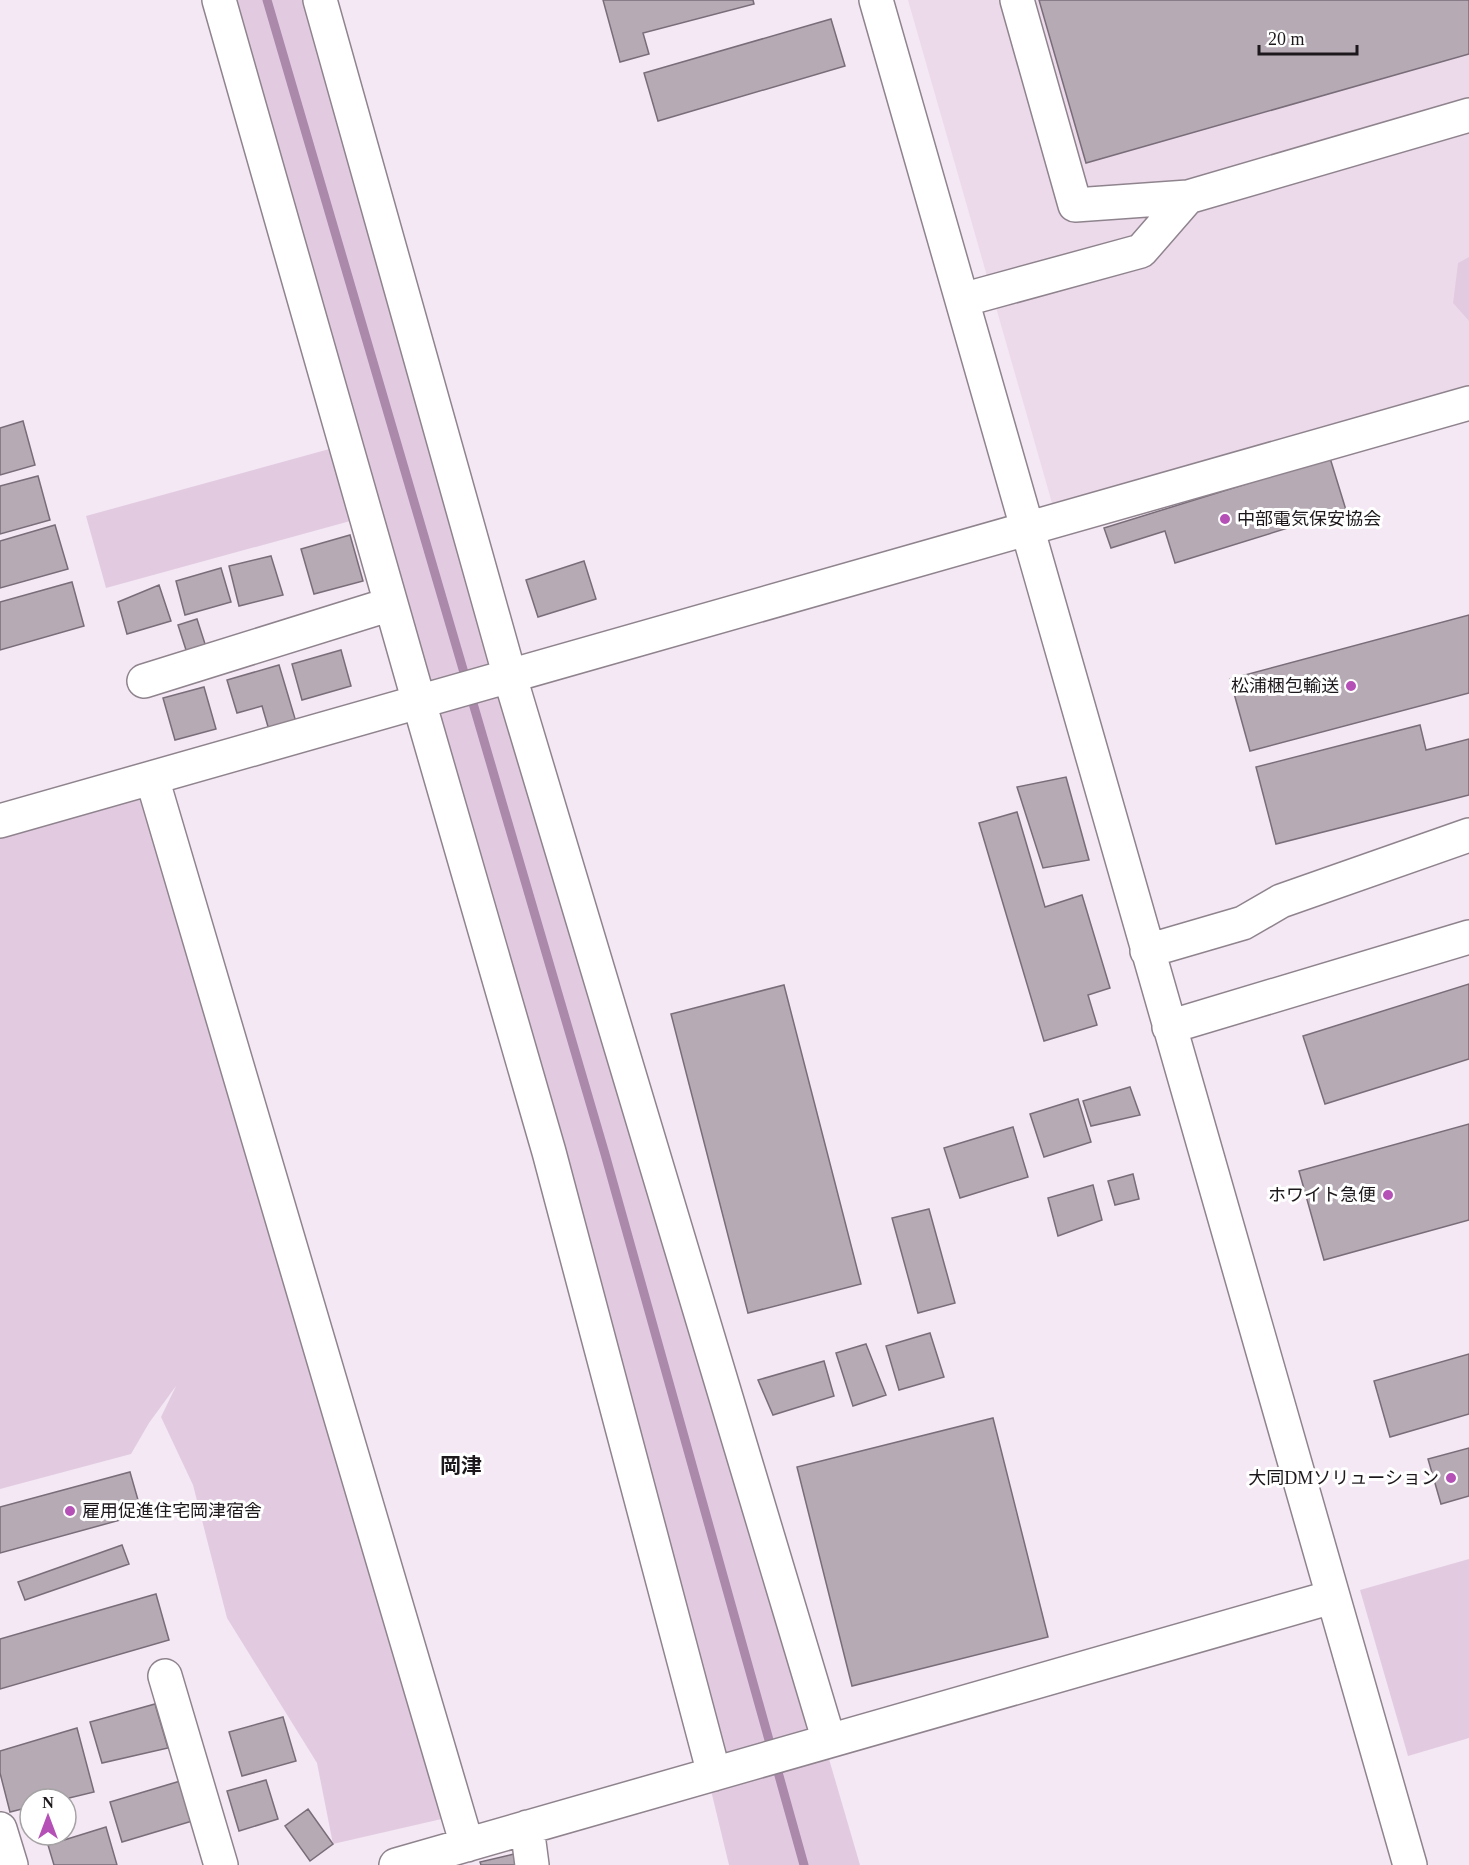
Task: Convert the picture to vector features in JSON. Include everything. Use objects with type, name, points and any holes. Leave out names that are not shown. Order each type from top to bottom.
[{"type":"street","points":[[219,0],[391,604],[428,700],[549,1152],[721,1772]]},
{"type":"street","points":[[320,0],[501,679],[815,1745]]},
{"type":"street","points":[[876,0],[1410,1865]]},
{"type":"street","points":[[1017,0],[1076,205],[1188,196],[1469,115]]},
{"type":"street","points":[[962,300],[1141,251],[1188,196]]},
{"type":"street","points":[[0,821],[1469,403]]},
{"type":"street","points":[[144,681],[391,604]]},
{"type":"street","points":[[152,778],[467,1845]]},
{"type":"street","points":[[1147,951],[1243,923],[1281,901],[1469,835]]},
{"type":"street","points":[[1169,1027],[1469,937]]},
{"type":"street","points":[[396,1865],[1332,1597]]},
{"type":"street","points":[[165,1676],[220,1865]]},
{"type":"street","points":[[527,1827],[532,1865]]},
{"type":"street","points":[[0,1828],[11,1865]]},
{"type":"shaded area","points":[[223,0],[320,0],[435,410],[860,1865],[729,1865],[639,1492]]},
{"type":"shaded area","points":[[908,0],[1469,0],[1469,395],[1056,517]]},
{"type":"shaded area","points":[[1469,257],[1469,321],[1453,303],[1458,263]]},
{"type":"shaded area","points":[[333,448],[354,520],[106,588],[86,516]]},
{"type":"shaded area","points":[[148,788],[459,1815],[333,1844],[317,1763],[227,1618],[193,1485],[161,1417],[176,1386],[149,1423],[131,1454],[0,1489],[0,828]]},
{"type":"shaded area","points":[[1469,1559],[1469,1738],[1408,1756],[1360,1590]]},
{"type":"building","points":[[603,0],[753,0],[754,4],[643,33],[649,54],[620,62]]},
{"type":"building","points":[[1039,0],[1469,0],[1469,54],[1086,163]]},
{"type":"building","points":[[831,19],[845,66],[658,121],[644,73]]},
{"type":"building","points":[[23,421],[35,465],[0,475],[0,428]]},
{"type":"building","name":"中部電気保安協会","points":[[1330,458],[1346,510],[1175,563],[1165,531],[1111,548],[1104,528]]},
{"type":"building","points":[[38,476],[50,520],[0,534],[0,486]]},
{"type":"building","points":[[55,525],[68,569],[0,588],[0,541]]},
{"type":"building","points":[[350,535],[363,581],[314,594],[301,549]]},
{"type":"building","points":[[271,556],[283,595],[239,606],[229,566]]},
{"type":"building","points":[[584,561],[596,599],[538,617],[526,580]]},
{"type":"building","points":[[221,568],[231,602],[185,615],[176,581]]},
{"type":"building","points":[[72,582],[84,626],[0,650],[0,602]]},
{"type":"building","points":[[159,585],[171,621],[127,634],[118,602]]},
{"type":"building","name":"松浦梱包輸送","points":[[1469,615],[1469,693],[1250,751],[1230,679]]},
{"type":"building","points":[[197,619],[206,647],[187,653],[178,625]]},
{"type":"building","points":[[341,650],[351,686],[302,700],[292,664]]},
{"type":"building","points":[[279,665],[296,722],[269,730],[262,706],[237,713],[227,680]]},
{"type":"building","points":[[204,687],[216,729],[175,740],[163,698]]},
{"type":"building","points":[[1420,725],[1426,750],[1469,739],[1469,795],[1276,844],[1256,767]]},
{"type":"building","points":[[1066,777],[1089,860],[1043,868],[1017,787]]},
{"type":"building","points":[[1017,812],[1045,907],[1082,895],[1110,988],[1088,995],[1097,1025],[1044,1041],[979,823]]},
{"type":"building","points":[[1469,984],[1469,1059],[1325,1104],[1303,1036]]},
{"type":"building","points":[[784,985],[861,1284],[748,1313],[671,1014]]},
{"type":"building","points":[[1130,1087],[1140,1115],[1091,1126],[1083,1101]]},
{"type":"building","points":[[1078,1099],[1091,1142],[1044,1157],[1030,1114]]},
{"type":"building","name":"ホワイト急便","points":[[1469,1124],[1469,1220],[1324,1260],[1299,1171]]},
{"type":"building","points":[[1013,1127],[1028,1177],[960,1198],[944,1148]]},
{"type":"building","points":[[1133,1174],[1139,1199],[1115,1205],[1108,1181]]},
{"type":"building","points":[[1093,1185],[1102,1220],[1058,1236],[1048,1198]]},
{"type":"building","points":[[929,1209],[955,1303],[918,1313],[892,1218]]},
{"type":"building","points":[[930,1333],[944,1377],[899,1390],[886,1346]]},
{"type":"building","points":[[866,1344],[886,1395],[853,1406],[836,1353]]},
{"type":"building","points":[[1469,1354],[1469,1414],[1390,1437],[1374,1381]]},
{"type":"building","points":[[824,1361],[834,1396],[773,1415],[758,1380]]},
{"type":"building","points":[[993,1418],[1048,1637],[852,1686],[797,1467]]},
{"type":"building","name":"大同DMソリューション","points":[[1469,1448],[1469,1496],[1441,1504],[1428,1459]]},
{"type":"building","name":"雇用促進住宅岡津宿舎","points":[[130,1472],[142,1514],[0,1553],[0,1507]]},
{"type":"building","points":[[122,1545],[129,1564],[25,1600],[18,1582]]},
{"type":"building","points":[[156,1594],[169,1640],[0,1689],[0,1639]]},
{"type":"building","points":[[155,1704],[168,1748],[102,1763],[90,1722]]},
{"type":"building","points":[[283,1717],[296,1761],[242,1776],[229,1732]]},
{"type":"building","points":[[77,1728],[94,1792],[78,1796],[78,1787],[18,1787],[18,1810],[10,1812],[0,1773],[0,1751]]},
{"type":"building","points":[[187,1779],[199,1819],[122,1842],[110,1802]]},
{"type":"building","points":[[266,1780],[278,1819],[239,1831],[227,1791]]},
{"type":"building","points":[[308,1809],[333,1844],[310,1861],[285,1826]]},
{"type":"building","points":[[106,1827],[117,1865],[54,1865],[49,1847],[78,1847],[78,1836]]},
{"type":"building","points":[[514,1854],[516,1865],[481,1865],[480,1862]]},
{"type":"waterway","points":[[267,0],[605,1154],[804,1865]]},
{"type":"place","name":"中部電気保安協会","points":[[1225,519]]},
{"type":"place","name":"松浦梱包輸送","points":[[1351,686]]},
{"type":"place","name":"ホワイト急便","points":[[1388,1195]]},
{"type":"place","name":"大同DMソリューション","points":[[1451,1478]]},
{"type":"place","name":"雇用促進住宅岡津宿舎","points":[[70,1511]]},
{"type":"district","name":"岡津","points":[[461,1466]]}]
